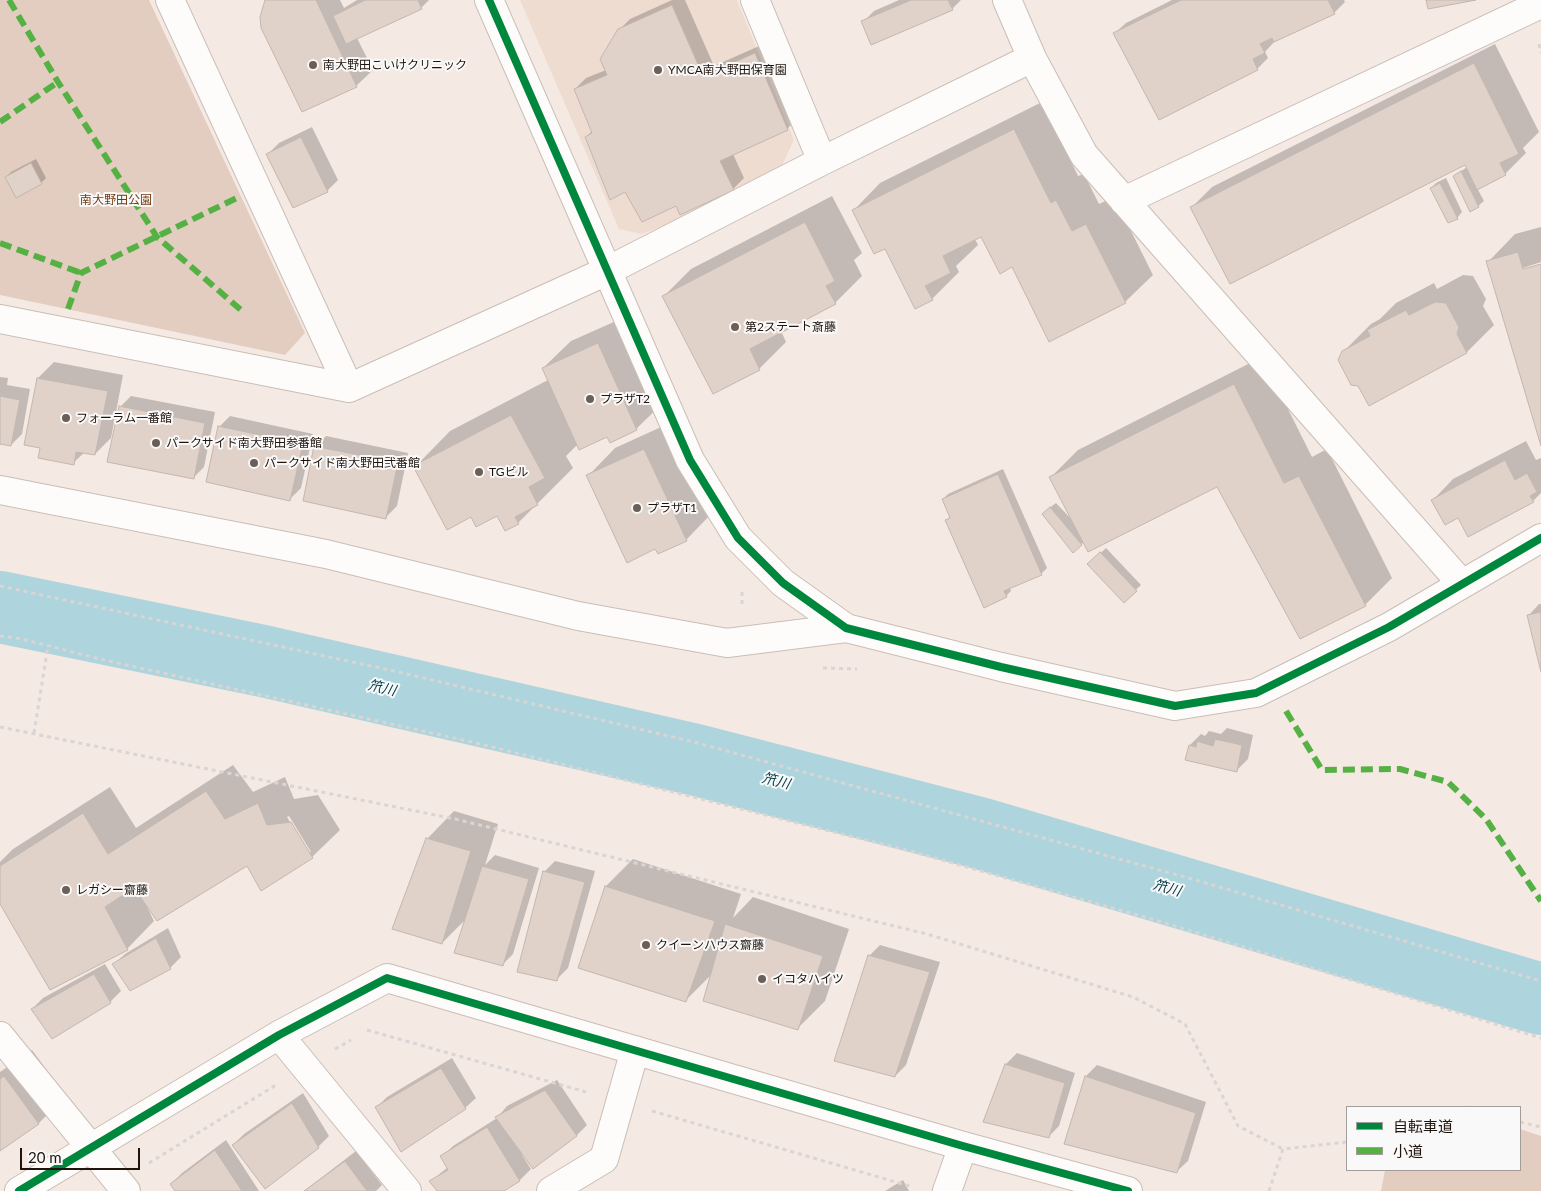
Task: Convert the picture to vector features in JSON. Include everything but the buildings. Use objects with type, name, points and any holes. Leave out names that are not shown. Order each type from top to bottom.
[{"type":"street","points":[[170,0],[349,388]]},
{"type":"street","points":[[489,0],[690,460],[738,538],[783,583],[846,628]]},
{"type":"street","points":[[756,0],[822,162]]},
{"type":"street","points":[[1007,0],[1032,58],[1084,156],[1462,584]]},
{"type":"street","points":[[1124,201],[1541,4]]},
{"type":"street","points":[[0,319],[349,388],[607,271],[1032,58]]},
{"type":"street","points":[[0,490],[326,554],[578,616],[727,643],[846,628],[1002,667],[1175,706],[1256,693],[1389,627],[1541,538]]},
{"type":"street","points":[[19,1191],[279,1035],[387,978],[964,1146],[1128,1191]]},
{"type":"street","points":[[279,1035],[407,1191]]},
{"type":"street","points":[[0,1036],[122,1186]]},
{"type":"street","points":[[551,1191],[604,1159],[635,1050]]},
{"type":"street","points":[[948,1191],[964,1146]]},
{"type":"path","points":[[0,586],[394,671],[694,742],[1192,879],[1541,982]]},
{"type":"path","points":[[742,589],[742,612],[751,639]]},
{"type":"path","points":[[0,636],[472,742],[910,851],[1156,920],[1541,1038]]},
{"type":"path","points":[[34,733],[48,646]]},
{"type":"path","points":[[822,668],[861,669]]},
{"type":"path","points":[[0,727],[455,819],[926,934],[1133,997],[1185,1024],[1238,1126],[1283,1150],[1346,1142]]},
{"type":"path","points":[[360,1034],[368,1029],[918,1188]]},
{"type":"path","points":[[122,1186],[352,1038]]},
{"type":"path","points":[[1521,1122],[1541,1128]]},
{"type":"path","points":[[1269,1191],[1283,1150]]},
{"type":"shaded area","name":"YMCA南大野田保育園","points":[[520,0],[737,0],[794,140],[782,165],[677,222],[641,234],[619,229]]},
{"type":"green space","name":"南大野田公園","points":[[0,0],[149,0],[305,333],[285,355],[0,295]]},
{"type":"green space","points":[[1521,1129],[1541,1136],[1541,1191],[1381,1191],[1385,1171],[1521,1171]]},
{"type":"waterway","name":"笊川","points":[[0,607],[263,661],[696,760],[979,833],[1541,999]]},
{"type":"marked path","points":[[9,0],[58,82],[157,237],[241,310]]},
{"type":"marked path","points":[[0,122],[58,82]]},
{"type":"marked path","points":[[68,309],[81,273],[241,196]]},
{"type":"marked path","points":[[0,243],[81,273]]},
{"type":"marked path","points":[[1286,711],[1322,770],[1400,769],[1448,782],[1486,819],[1541,901]]},
{"type":"cycle path","points":[[489,0],[690,460],[738,538],[783,583],[846,628],[1001,667],[1175,706],[1256,693],[1389,627],[1541,538]]},
{"type":"cycle path","points":[[19,1191],[279,1035],[387,978],[963,1146],[1128,1191]]},
{"type":"place","name":"南大野田こいけクリニック","points":[[313,65]]},
{"type":"place","name":"YMCA南大野田保育園","points":[[658,70]]},
{"type":"place","name":"第2ステート斎藤","points":[[735,327]]},
{"type":"place","name":"プラザT2","points":[[590,399]]},
{"type":"place","name":"フォーラム一番館","points":[[66,418]]},
{"type":"place","name":"パークサイド南大野田参番館","points":[[156,443]]},
{"type":"place","name":"パークサイド南大野田弐番館","points":[[254,463]]},
{"type":"place","name":"TGビル","points":[[479,472]]},
{"type":"place","name":"プラザT1","points":[[637,508]]},
{"type":"place","name":"レガシー齋藤","points":[[66,890]]},
{"type":"place","name":"クイーンハウス齋藤","points":[[646,945]]},
{"type":"place","name":"イコタハイツ","points":[[762,979]]}]
